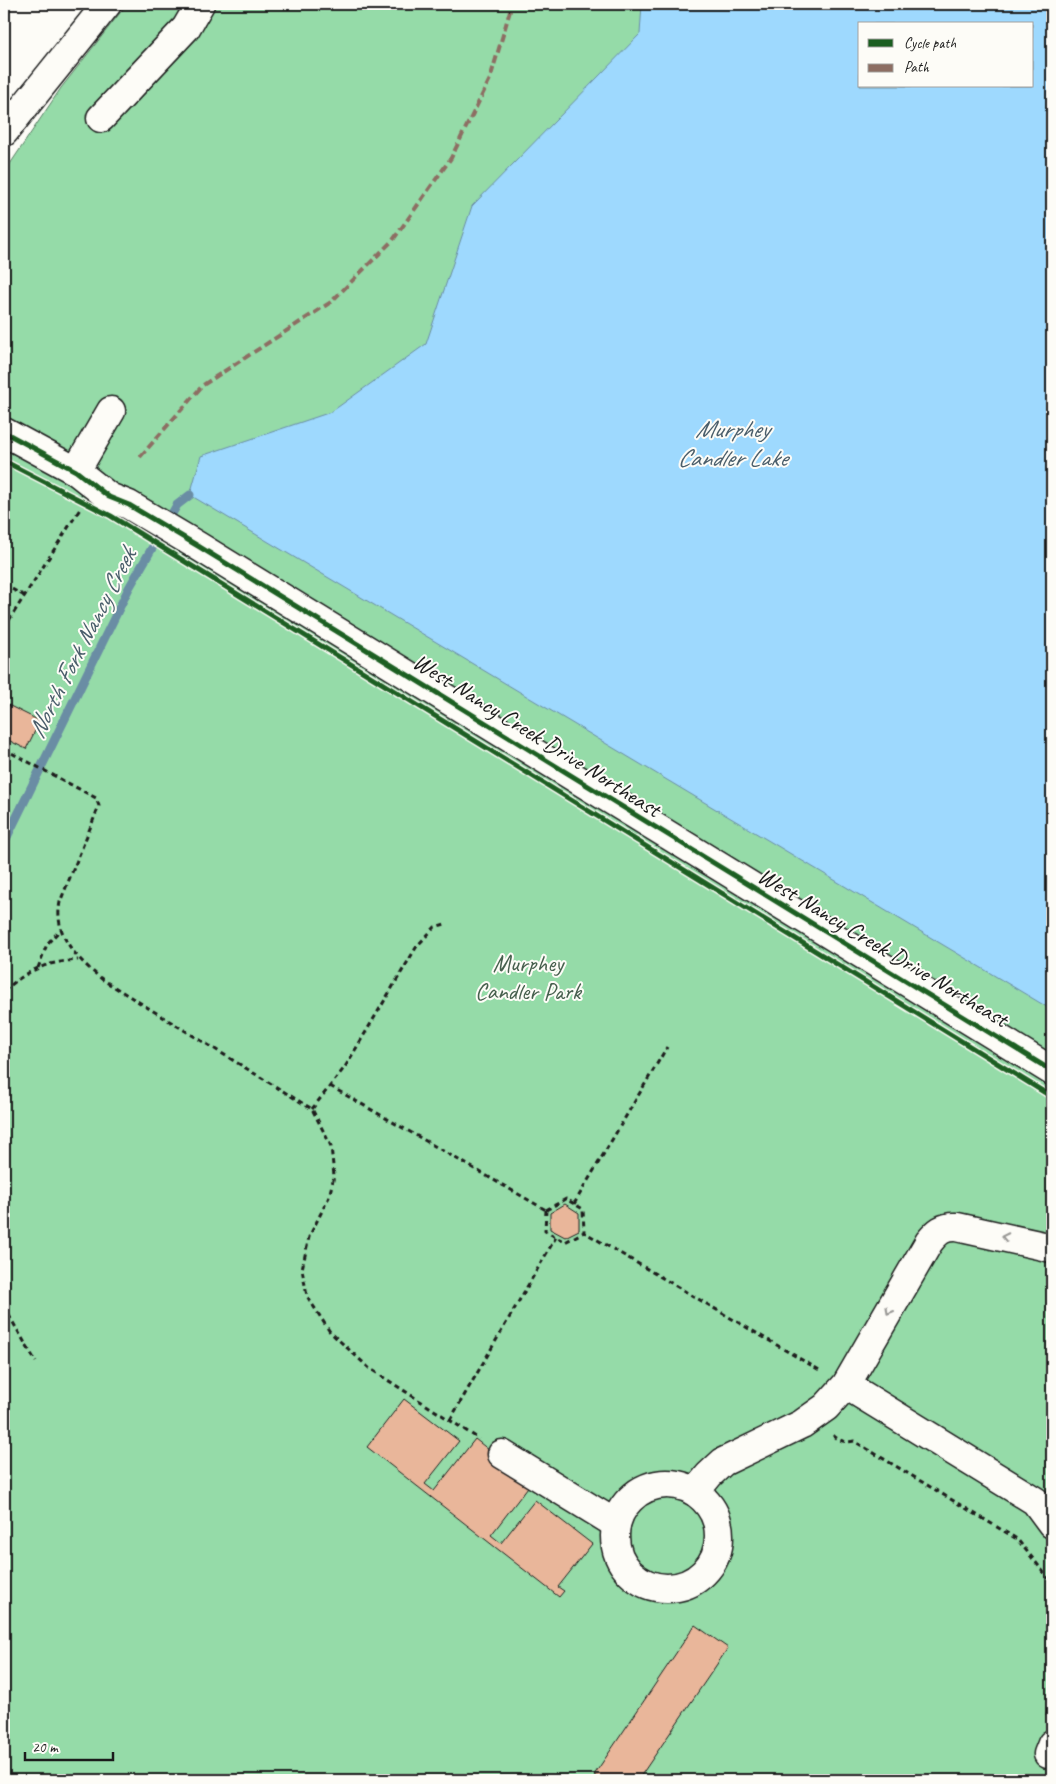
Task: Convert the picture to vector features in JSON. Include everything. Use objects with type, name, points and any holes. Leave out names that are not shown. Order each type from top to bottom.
[{"type":"street","points":[[4,132],[107,4]]},
{"type":"street","points":[[100,118],[186,28],[200,4]]},
{"type":"street","points":[[76,471],[111,411]]},
{"type":"street","name":"West Nancy Creek Drive Northeast","points":[[4,432],[76,471],[108,497],[129,505],[198,546],[1052,1071]]},
{"type":"street","points":[[695,1492],[723,1462],[802,1424],[826,1407],[846,1385],[929,1242],[938,1231],[947,1226],[957,1227],[1052,1248]]},
{"type":"street","points":[[846,1385],[1036,1501],[1052,1524]]},
{"type":"street","points":[[502,1454],[616,1524]]},
{"type":"street","points":[[660,1484],[678,1485],[695,1492],[708,1503],[716,1518],[719,1534],[718,1550],[710,1566],[699,1578],[684,1586],[668,1589],[651,1586],[636,1579],[624,1566],[616,1550],[614,1532],[616,1524],[618,1514],[628,1500],[643,1489],[660,1484]]},
{"type":"path","points":[[4,628],[85,502]]},
{"type":"path","points":[[4,585],[25,596]]},
{"type":"path","points":[[4,749],[96,798],[99,806],[60,902],[58,915],[65,940],[78,960],[103,980],[312,1109],[331,1146],[334,1176],[329,1198],[309,1237],[302,1269],[307,1296],[330,1332],[369,1368],[502,1454]]},
{"type":"path","points":[[312,1109],[345,1067],[417,946],[430,932],[445,924]]},
{"type":"path","points":[[38,968],[47,944],[61,928]]},
{"type":"path","points":[[4,991],[22,974],[54,961],[78,960]]},
{"type":"path","points":[[574,1204],[667,1047]]},
{"type":"path","points":[[330,1086],[546,1210]]},
{"type":"path","points":[[546,1210],[566,1199],[583,1210],[584,1232]]},
{"type":"path","points":[[546,1210],[545,1231],[565,1242],[584,1232]]},
{"type":"path","points":[[584,1232],[846,1385]]},
{"type":"path","points":[[450,1420],[556,1237]]},
{"type":"path","points":[[4,1307],[36,1362]]},
{"type":"path","points":[[830,1433],[838,1439],[849,1442],[854,1441],[1017,1539],[1050,1580],[1052,1591]]},
{"type":"green space","name":"Murphey Candler Park","points":[[127,4],[1052,4],[1052,1780],[4,1780],[4,173],[61,88]]},
{"type":"water","name":"Murphey Candler Lake","points":[[642,4],[1052,4],[1052,1010],[190,495],[201,456],[331,412],[426,344],[472,206],[640,34]]},
{"type":"building","points":[[4,703],[40,721],[26,749],[4,738]]},
{"type":"building","points":[[565,1204],[579,1213],[579,1230],[565,1237],[550,1229],[550,1213]]},
{"type":"building","points":[[404,1399],[459,1441],[425,1484],[434,1491],[475,1439],[531,1483],[491,1535],[501,1543],[535,1500],[592,1544],[558,1587],[564,1591],[559,1597],[367,1447]]},
{"type":"building","points":[[695,1625],[728,1648],[638,1780],[602,1780],[594,1775]]},
{"type":"waterway","name":"North Fork Nancy Creek","points":[[4,843],[129,588],[177,505],[190,495]]},
{"type":"marked path","points":[[140,457],[203,385],[331,302],[393,240],[451,158],[490,79],[512,4]]},
{"type":"cycle path","points":[[4,432],[76,471],[109,497],[129,505],[198,546],[1052,1071]]},
{"type":"cycle path","points":[[4,461],[111,516],[1052,1097]]}]
